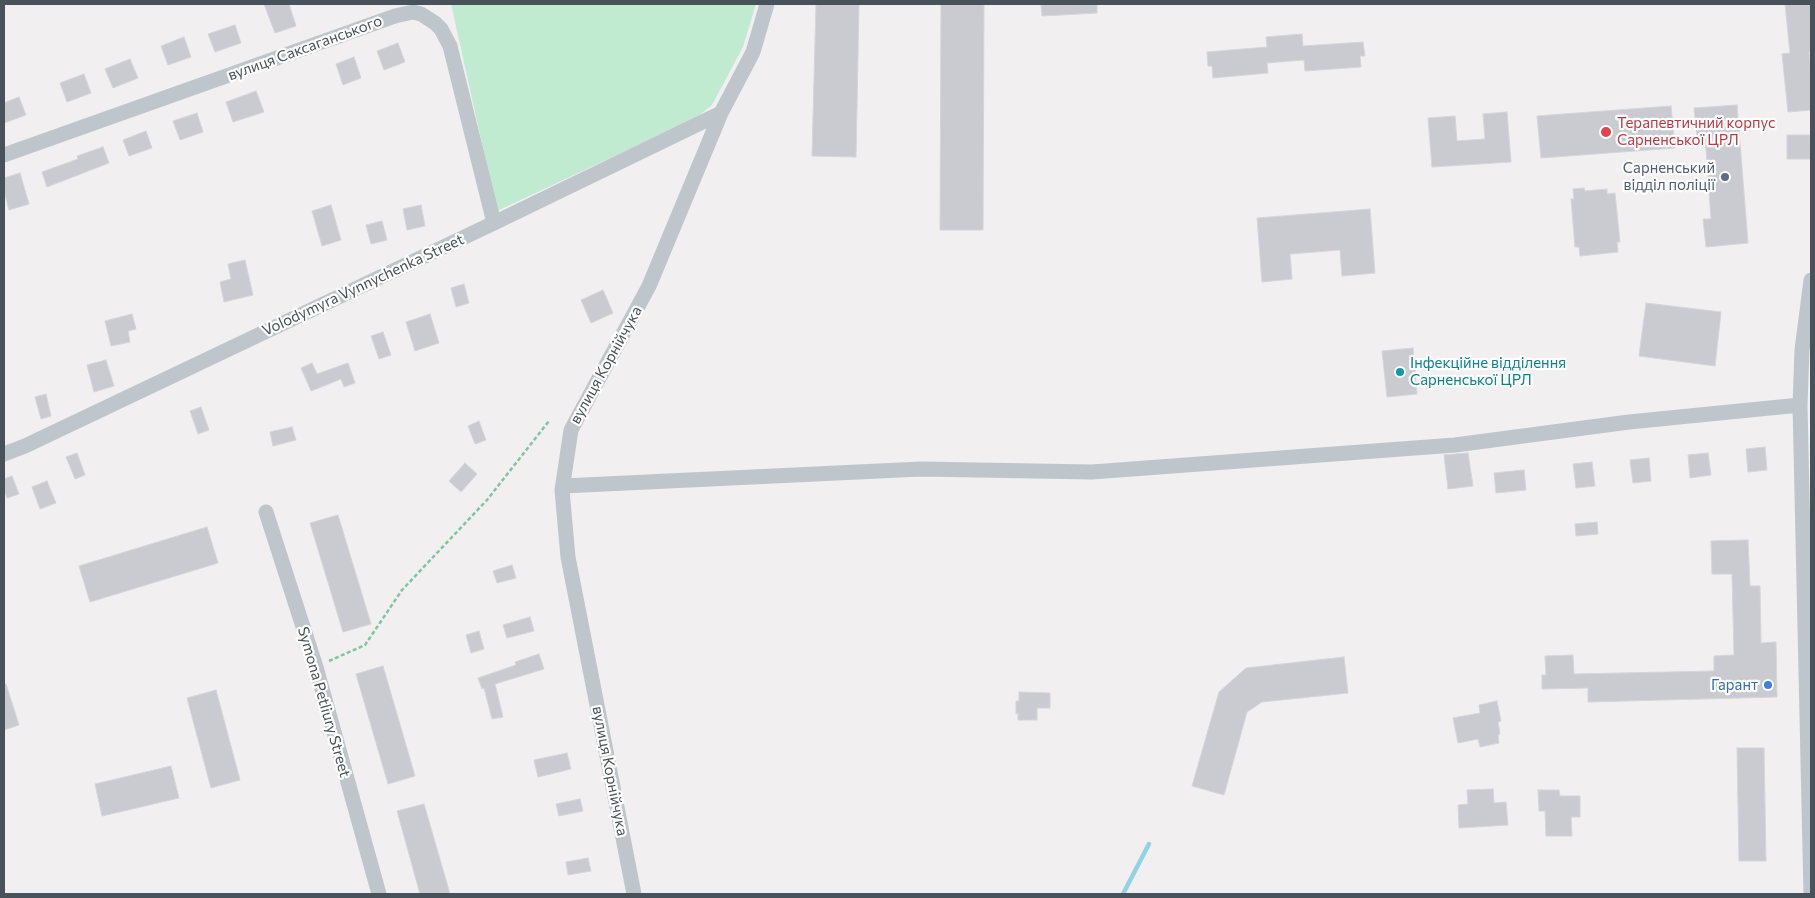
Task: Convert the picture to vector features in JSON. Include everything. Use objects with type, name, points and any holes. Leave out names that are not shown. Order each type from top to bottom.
[{"type":"street","name":"вулиця Корнійчука","points":[[634,894],[568,557],[562,486],[571,430],[649,286],[721,113],[753,52],[767,4]]},
{"type":"street","name":"вулиця Саксаганського","points":[[4,155],[376,23],[412,12],[421,14],[435,22],[450,46],[494,223]]},
{"type":"street","name":"Volodymyra Vynnychenka Street","points":[[4,454],[25,446],[494,223],[721,113]]},
{"type":"street","points":[[1811,280],[1802,350],[1800,405],[1811,894]]},
{"type":"street","points":[[562,486],[921,469],[1092,472],[1455,445],[1629,422],[1800,405]]},
{"type":"street","name":"Symona Petliury Street","points":[[266,512],[316,667],[379,894]]},
{"type":"path","points":[[316,667],[365,645],[402,590],[487,500],[549,421]]},
{"type":"green space","points":[[451,4],[756,4],[743,47],[712,105],[696,118],[497,211]]},
{"type":"building","points":[[264,4],[289,4],[296,26],[275,33]]},
{"type":"building","points":[[816,4],[859,4],[856,157],[812,156]]},
{"type":"building","points":[[941,4],[984,4],[983,230],[940,230]]},
{"type":"building","points":[[1041,4],[1097,4],[1097,13],[1042,16]]},
{"type":"building","points":[[1785,4],[1811,4],[1811,51],[1809,52],[1811,110],[1788,112],[1782,54],[1790,53]]},
{"type":"building","points":[[235,25],[241,43],[215,52],[208,34]]},
{"type":"building","points":[[1302,34],[1303,46],[1363,42],[1365,56],[1360,56],[1361,67],[1305,71],[1304,60],[1267,63],[1268,73],[1213,78],[1212,66],[1208,66],[1207,52],[1267,47],[1266,37]]},
{"type":"building","points":[[184,37],[191,57],[168,65],[161,46]]},
{"type":"building","points":[[398,43],[405,62],[384,70],[377,51]]},
{"type":"building","points":[[354,57],[361,78],[343,85],[336,64]]},
{"type":"building","points":[[130,59],[138,78],[113,88],[105,69]]},
{"type":"building","points":[[84,74],[91,93],[67,102],[60,83]]},
{"type":"building","points":[[256,91],[264,112],[233,122],[226,102]]},
{"type":"building","points":[[19,97],[26,115],[4,123],[4,103]]},
{"type":"building","name":"Сарненський відділ поліції","points":[[1737,105],[1748,243],[1706,247],[1703,219],[1711,219],[1705,135],[1697,136],[1694,108]]},
{"type":"building","name":"Терапевтичний корпус Сарненської ЦРЛ","points":[[1671,106],[1675,148],[1541,158],[1537,116]]},
{"type":"building","points":[[1507,112],[1511,162],[1432,167],[1428,118],[1455,116],[1457,141],[1485,139],[1483,114]]},
{"type":"building","points":[[197,113],[203,132],[180,140],[173,121]]},
{"type":"building","points":[[146,131],[152,148],[129,156],[123,140]]},
{"type":"building","points":[[1787,135],[1810,135],[1811,159],[1787,159]]},
{"type":"building","points":[[103,147],[109,163],[47,187],[42,172],[78,159],[77,156]]},
{"type":"building","points":[[20,173],[29,204],[9,210],[4,191],[4,178]]},
{"type":"building","points":[[1584,188],[1585,191],[1607,189],[1607,194],[1615,193],[1620,242],[1617,242],[1618,252],[1580,256],[1579,247],[1575,247],[1571,199],[1574,199],[1573,189]]},
{"type":"building","points":[[331,205],[341,240],[322,246],[312,211]]},
{"type":"building","points":[[421,205],[425,226],[407,230],[403,209]]},
{"type":"building","points":[[1370,209],[1375,273],[1342,276],[1340,250],[1290,254],[1292,279],[1262,282],[1257,218]]},
{"type":"building","points":[[382,221],[387,240],[371,244],[366,225]]},
{"type":"building","points":[[245,260],[253,295],[224,302],[220,282],[231,279],[228,264]]},
{"type":"building","points":[[464,284],[469,303],[456,307],[451,288]]},
{"type":"building","points":[[603,290],[613,313],[591,323],[581,300]]},
{"type":"building","points":[[1646,303],[1721,312],[1715,366],[1639,356]]},
{"type":"building","points":[[132,314],[136,329],[128,331],[130,342],[111,346],[105,321]]},
{"type":"building","points":[[430,314],[439,343],[415,351],[406,322]]},
{"type":"building","points":[[383,332],[391,355],[379,359],[371,336]]},
{"type":"building","name":"Інфекційне відділення Сарненської ЦРЛ","points":[[1413,348],[1417,394],[1387,397],[1382,351]]},
{"type":"building","points":[[106,360],[114,386],[94,392],[87,365]]},
{"type":"building","points":[[312,363],[317,374],[348,363],[355,383],[344,387],[341,379],[311,391],[301,368]]},
{"type":"building","points":[[46,394],[51,416],[41,419],[35,397]]},
{"type":"building","points":[[201,407],[209,430],[198,434],[190,411]]},
{"type":"building","points":[[479,421],[486,440],[475,444],[468,426]]},
{"type":"building","points":[[292,427],[296,440],[273,446],[270,432]]},
{"type":"building","points":[[1765,447],[1767,470],[1748,472],[1746,449]]},
{"type":"building","points":[[77,453],[85,475],[75,479],[66,457]]},
{"type":"building","points":[[1468,453],[1473,486],[1448,489],[1444,455]]},
{"type":"building","points":[[1708,453],[1711,475],[1690,478],[1688,455]]},
{"type":"building","points":[[1649,458],[1651,481],[1633,483],[1630,460]]},
{"type":"building","points":[[1592,462],[1595,486],[1576,488],[1573,464]]},
{"type":"building","points":[[465,463],[477,474],[461,492],[449,481]]},
{"type":"building","points":[[1524,470],[1526,490],[1496,493],[1494,473]]},
{"type":"building","points":[[12,476],[19,494],[7,498],[4,489],[4,479]]},
{"type":"building","points":[[47,481],[56,503],[40,509],[32,487]]},
{"type":"building","points":[[338,515],[371,624],[343,632],[310,523]]},
{"type":"building","points":[[1597,522],[1598,534],[1576,536],[1575,524]]},
{"type":"building","points":[[207,527],[218,563],[90,602],[79,566]]},
{"type":"building","points":[[1748,540],[1750,586],[1760,586],[1761,643],[1776,642],[1777,697],[1588,702],[1588,688],[1542,689],[1542,675],[1546,675],[1545,656],[1573,655],[1574,674],[1714,671],[1714,656],[1734,655],[1732,574],[1712,574],[1711,541]]},
{"type":"building","points":[[512,565],[516,578],[497,583],[493,571]]},
{"type":"building","points":[[530,617],[534,631],[507,638],[503,625]]},
{"type":"building","points":[[479,631],[484,649],[471,653],[466,635]]},
{"type":"building","points":[[539,654],[544,669],[495,684],[503,717],[492,719],[484,688],[482,689],[478,678],[516,665],[515,662]]},
{"type":"building","points":[[1344,657],[1348,693],[1262,702],[1247,712],[1224,795],[1192,786],[1219,692],[1246,668]]},
{"type":"building","points":[[383,666],[415,776],[388,784],[356,674]]},
{"type":"building","points":[[4,684],[6,684],[19,725],[4,730]]},
{"type":"building","points":[[216,690],[240,780],[211,788],[187,698]]},
{"type":"building","points":[[1019,692],[1050,693],[1050,708],[1037,708],[1037,720],[1018,720],[1016,701],[1019,701]]},
{"type":"building","points":[[1497,701],[1501,721],[1498,722],[1499,743],[1480,747],[1478,739],[1458,743],[1453,718],[1480,713],[1479,705]]},
{"type":"building","points":[[1737,748],[1764,748],[1766,861],[1739,861]]},
{"type":"building","points":[[567,753],[571,769],[538,777],[534,760]]},
{"type":"building","points":[[171,766],[179,798],[102,816],[95,784]]},
{"type":"building","points":[[1493,789],[1494,803],[1506,802],[1508,825],[1459,828],[1458,805],[1468,804],[1467,790]]},
{"type":"building","points":[[1538,790],[1559,790],[1560,796],[1580,796],[1580,817],[1571,817],[1572,836],[1546,836],[1545,811],[1539,811]]},
{"type":"building","points":[[580,799],[583,811],[559,816],[556,804]]},
{"type":"building","points":[[424,804],[450,894],[420,894],[397,811]]},
{"type":"building","points":[[588,858],[591,871],[568,875],[566,862]]},
{"type":"waterway","points":[[1123,894],[1149,844]]},
{"type":"place","name":"Терапевтичний корпус Сарненської ЦРЛ","points":[[1606,132]]},
{"type":"place","name":"Сарненський відділ поліції","points":[[1725,177]]},
{"type":"place","name":"Інфекційне відділення Сарненської ЦРЛ","points":[[1400,372]]},
{"type":"place","name":"Гарант","points":[[1768,685]]}]
